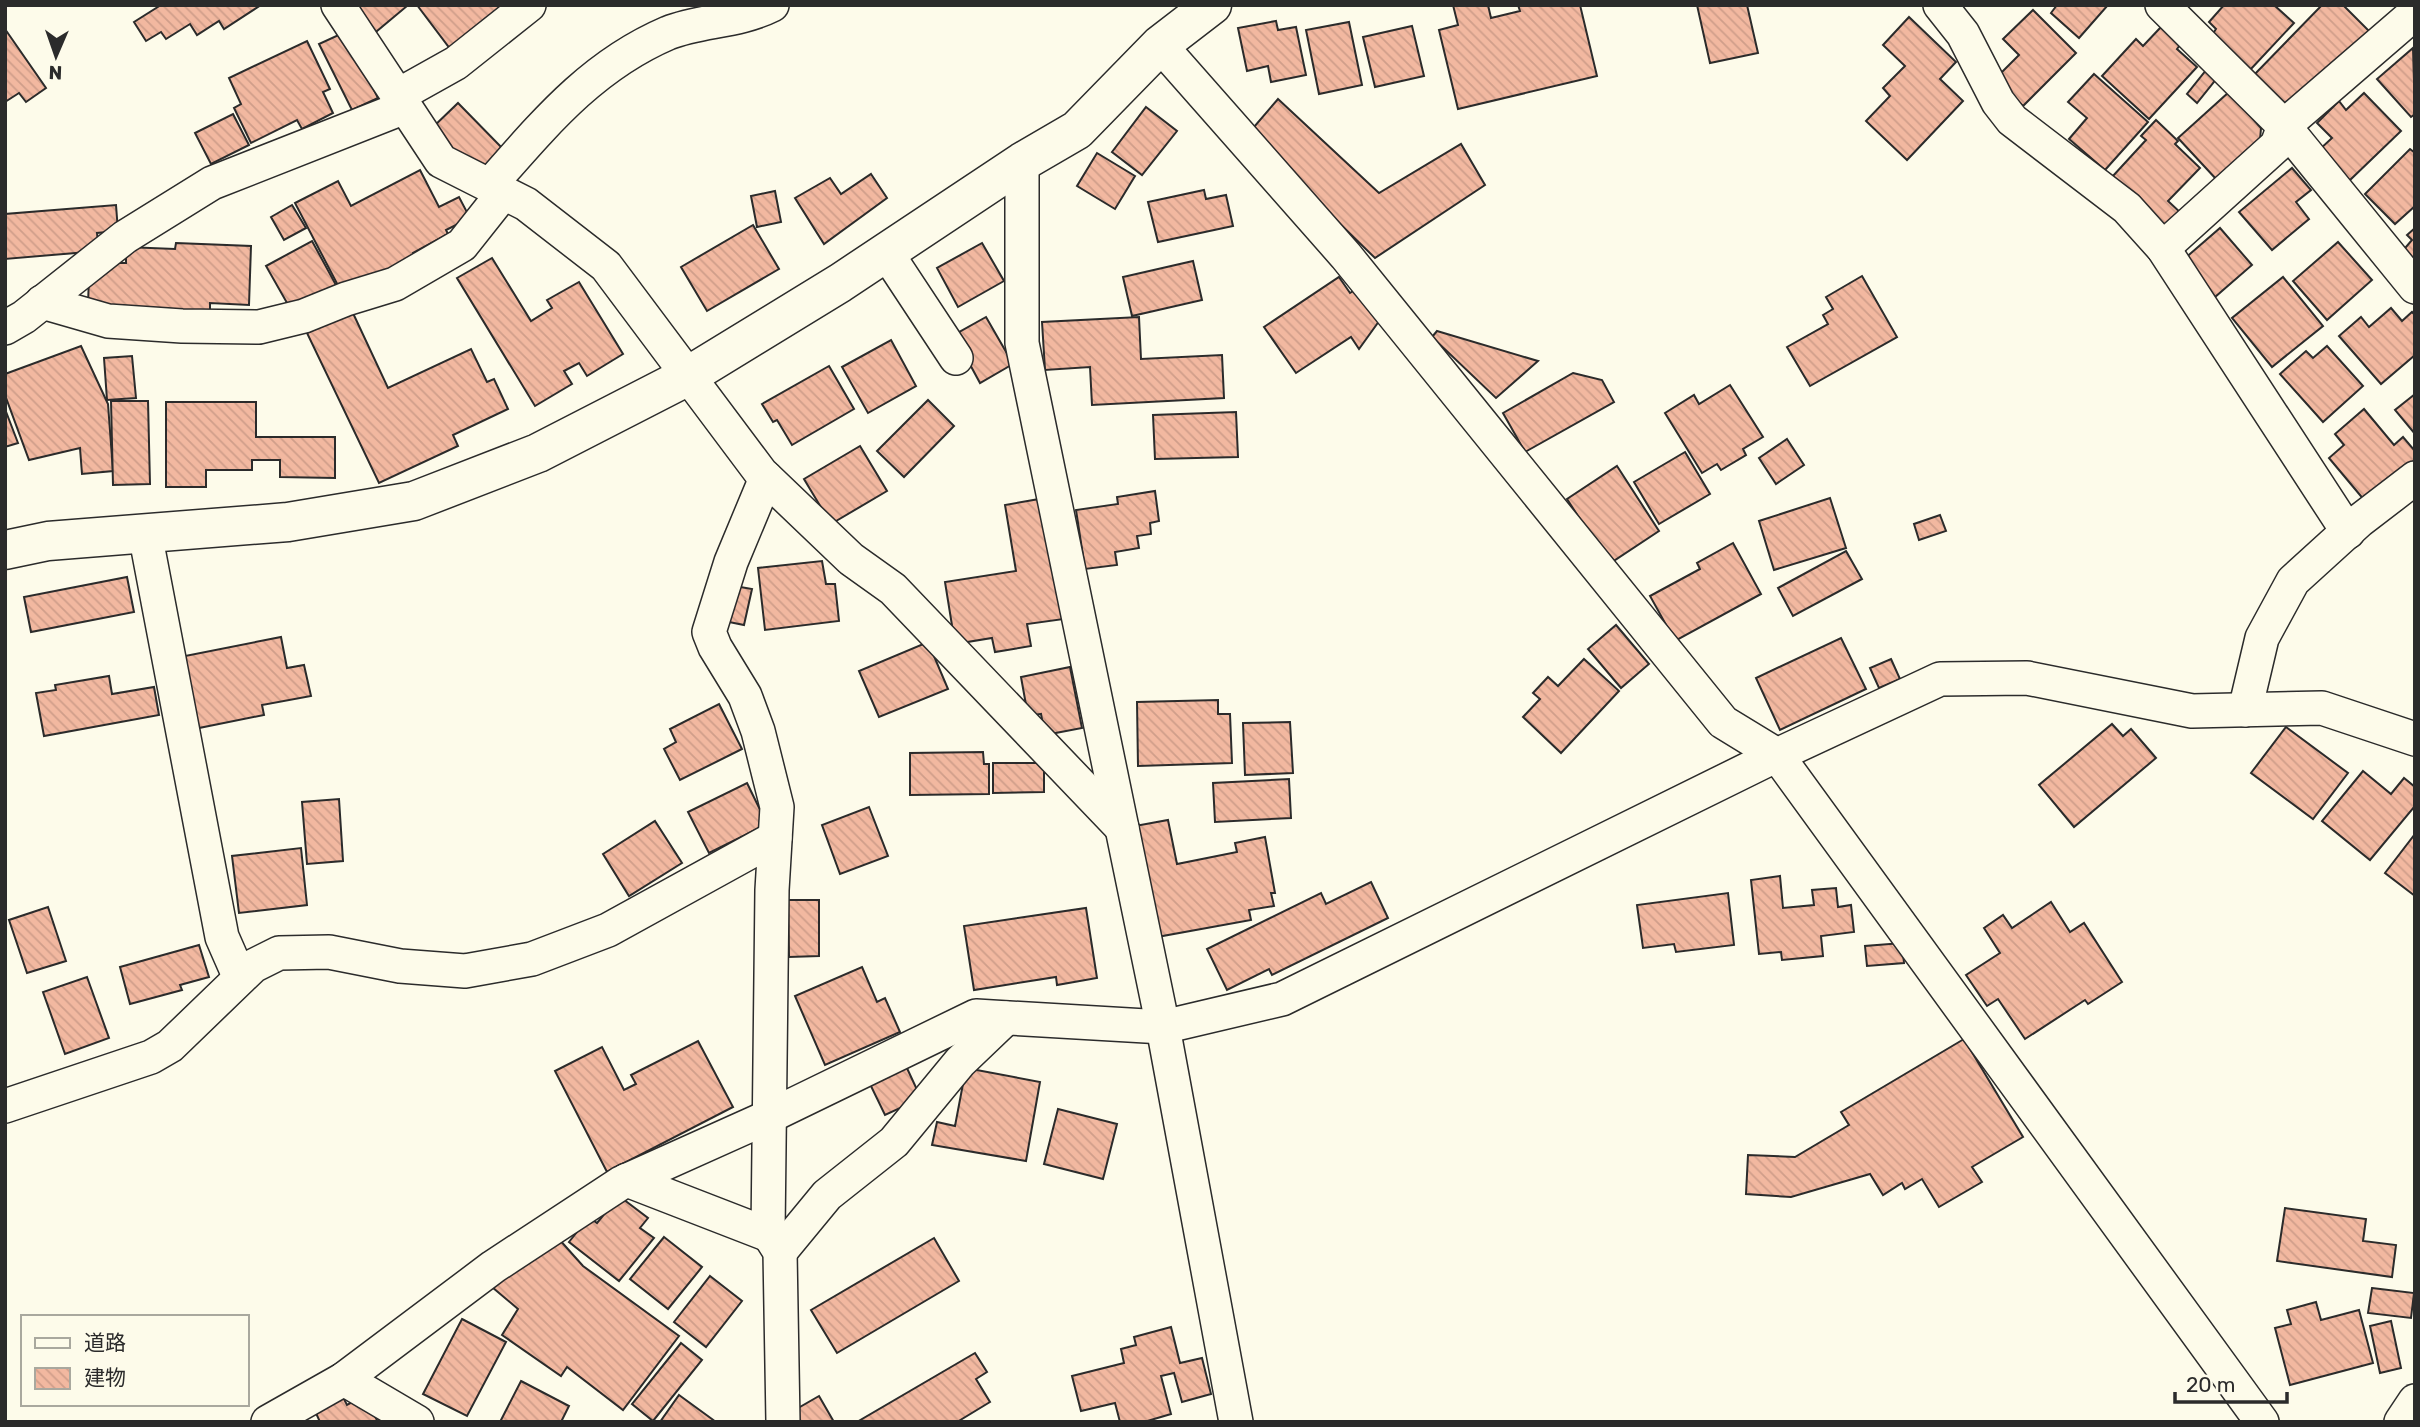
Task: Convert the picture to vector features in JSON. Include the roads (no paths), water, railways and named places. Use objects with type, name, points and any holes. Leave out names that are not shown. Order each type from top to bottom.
[{"type":"street","points":[[338,5],[442,160],[526,204],[606,266],[766,478],[851,559],[893,589],[1122,828]]},
{"type":"street","points":[[5,328],[125,237],[212,183],[401,102],[456,63],[529,5]]},
{"type":"street","points":[[42,302],[108,321],[258,327],[304,316],[346,299],[395,284],[462,245],[497,189],[556,110],[609,65],[670,33],[755,14],[772,5]]},
{"type":"street","points":[[5,550],[48,541],[288,522],[414,501],[538,453],[688,376],[886,252],[1022,162],[1077,130],[1160,45],[1212,5]]},
{"type":"street","points":[[1940,5],[1963,34],[1998,102],[2012,120],[2127,208],[2164,248],[2348,532]]},
{"type":"street","points":[[2162,5],[2284,126],[2415,287]]},
{"type":"street","points":[[2164,248],[2277,145],[2284,126],[2415,13]]},
{"type":"street","points":[[1160,45],[1346,256],[1723,722],[1777,755],[2262,1422]]},
{"type":"street","points":[[1022,162],[1023,343],[1163,1027],[1236,1422]]},
{"type":"street","points":[[886,252],[956,358]]},
{"type":"street","points":[[766,478],[731,562],[709,632],[744,696],[758,731],[777,807],[768,1117],[783,1422]]},
{"type":"street","points":[[2245,710],[2262,638],[2293,581],[2415,478]]},
{"type":"street","points":[[145,533],[222,937],[240,978]]},
{"type":"street","points":[[268,1422],[344,1379],[493,1266],[627,1180],[768,1117],[976,1016],[1163,1027],[1282,999],[1777,755],[1940,679],[2027,678],[2192,711],[2322,708],[2415,739]]},
{"type":"street","points":[[5,1106],[151,1057],[170,1046],[253,966],[279,953],[329,952],[400,966],[465,971],[532,959],[608,930],[775,838]]},
{"type":"street","points":[[775,1244],[827,1195],[894,1142],[960,1062],[1006,1018]]},
{"type":"street","points":[[627,1180],[775,1244]]},
{"type":"street","points":[[344,1379],[417,1422]]},
{"type":"street","points":[[2401,1422],[2415,1401]]}]
